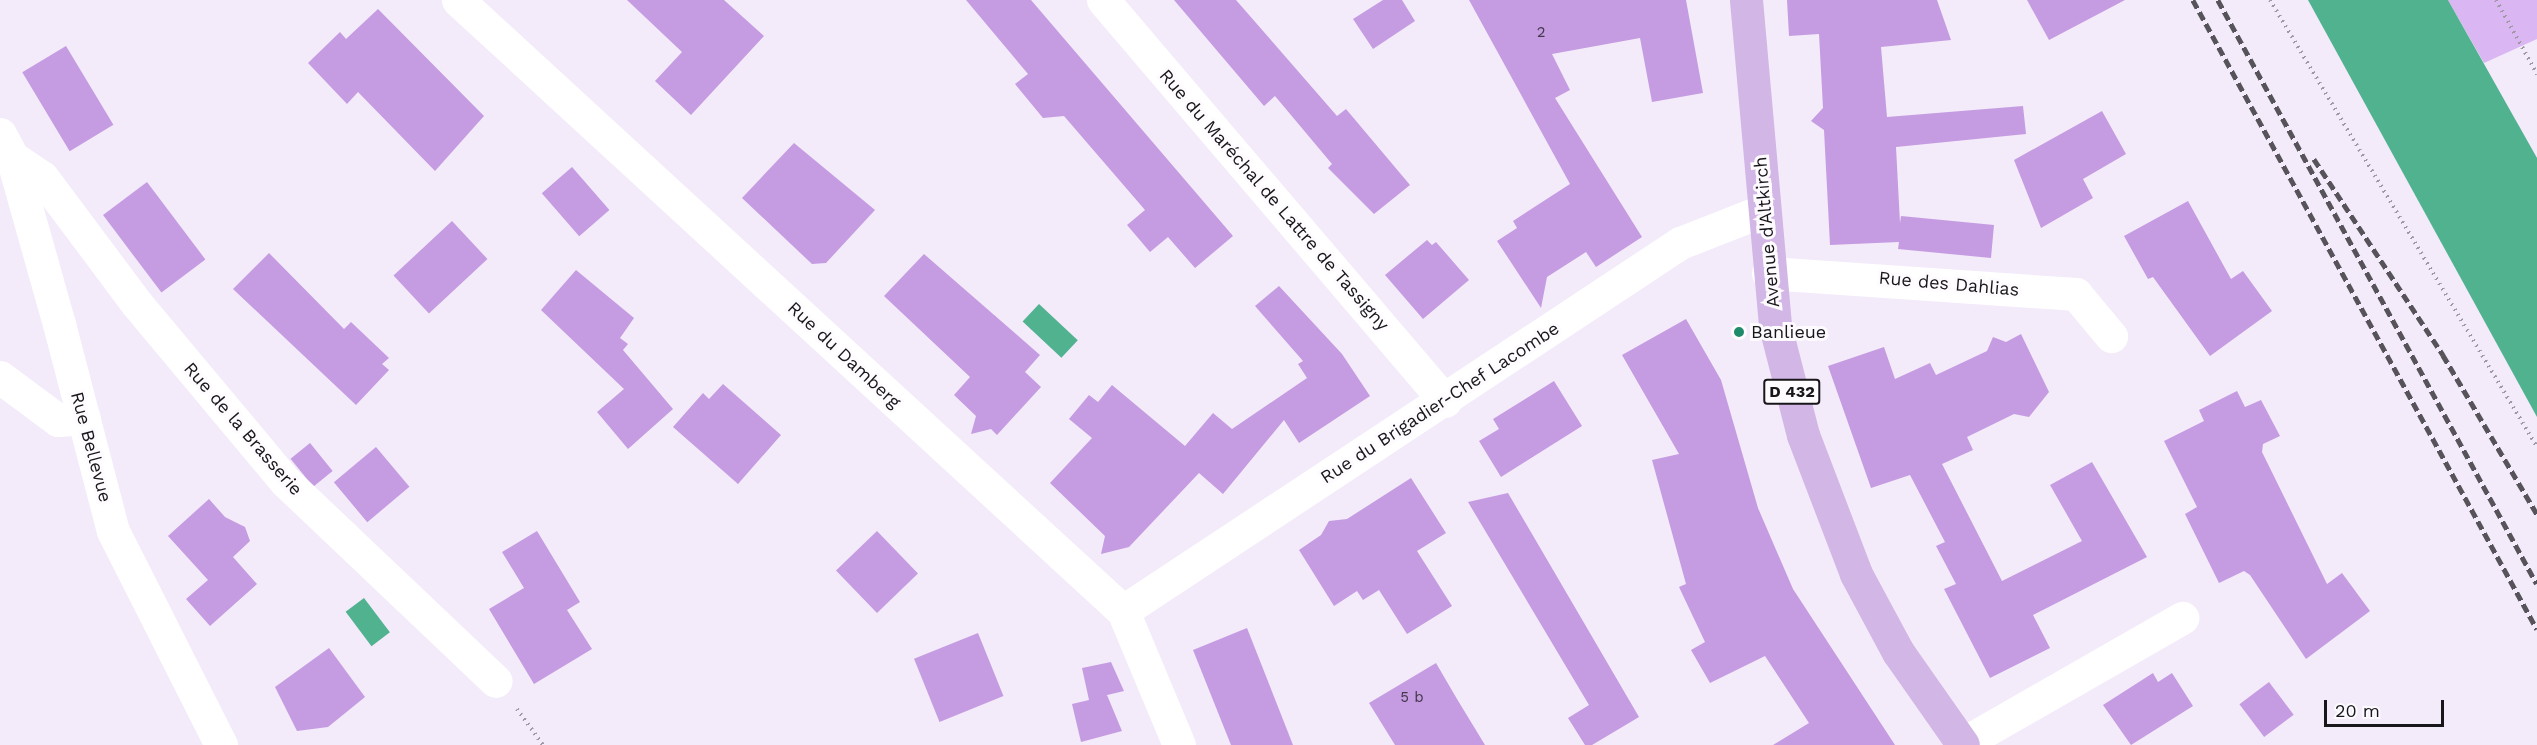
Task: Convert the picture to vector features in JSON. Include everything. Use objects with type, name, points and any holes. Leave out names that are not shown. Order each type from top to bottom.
[{"type":"main road","name":"Avenue d'Altkirch","points":[[1746,0],[1768,273],[1775,326],[1825,502],[1898,652],[1962,744]]},
{"type":"street","name":"Rue du Damberg","points":[[458,0],[1123,611],[1179,745]]},
{"type":"street","name":"Rue du Maréchal de Lattre de Tassigny","points":[[1103,0],[1445,401]]},
{"type":"street","name":"Rue Bellevue","points":[[6,146],[84,418],[113,531],[221,745]]},
{"type":"street","name":"Rue de la Brasserie","points":[[6,146],[42,177],[137,304],[286,482],[496,681]]},
{"type":"street","name":"Rue du Brigadier-Chef Lacombe","points":[[1123,611],[1445,401],[1680,243],[1764,210]]},
{"type":"street","name":"Rue des Dahlias","points":[[1768,273],[2076,294],[2111,336]]},
{"type":"street","points":[[0,377],[58,420],[84,418]]},
{"type":"street","points":[[1962,744],[2182,618]]},
{"type":"path","points":[[2270,0],[2537,447]]},
{"type":"path","points":[[2496,0],[2537,74]]},
{"type":"shaded area","points":[[2308,0],[2448,0],[2537,158],[2537,417]]},
{"type":"shaded area","points":[[2448,0],[2537,0],[2537,39],[2484,63]]},
{"type":"shaded area","points":[[1039,304],[1078,340],[1061,358],[1023,322]]},
{"type":"shaded area","points":[[364,598],[390,632],[372,646],[346,612]]},
{"type":"building","points":[[627,0],[724,0],[764,36],[691,115],[655,81],[682,52]]},
{"type":"building","points":[[966,0],[1031,0],[1233,236],[1195,268],[1168,237],[1150,252],[1127,225],[1145,210],[1064,116],[1043,118],[1015,84],[1028,74]]},
{"type":"building","points":[[1174,0],[1236,0],[1337,116],[1346,109],[1410,185],[1374,214],[1328,168],[1332,164],[1275,96],[1264,106]]},
{"type":"building","points":[[1383,0],[1402,0],[1415,21],[1373,49],[1353,19]]},
{"type":"building","points":[[1469,0],[1686,0],[1703,93],[1652,102],[1640,38],[1552,54],[1570,90],[1555,98],[1642,237],[1596,267],[1586,252],[1547,277],[1541,308],[1497,241],[1517,228],[1513,221],[1570,184]]},
{"type":"building","points":[[1787,0],[1937,0],[1951,40],[1881,47],[1887,117],[2023,106],[2026,134],[1896,147],[1900,223],[1901,216],[1994,225],[1991,258],[1898,249],[1899,242],[1830,245],[1824,130],[1811,121],[1823,108],[1819,34],[1789,36]]},
{"type":"building","points":[[2027,0],[2125,0],[2049,40]]},
{"type":"building","points":[[378,9],[484,116],[435,171],[358,92],[347,104],[308,63],[340,32],[346,39]]},
{"type":"building","points":[[66,46],[113,125],[70,151],[22,72]]},
{"type":"building","points":[[2102,111],[2126,154],[2083,179],[2093,198],[2041,228],[2014,160]]},
{"type":"building","points":[[794,143],[875,210],[826,263],[812,264],[742,198]]},
{"type":"building","points":[[572,167],[609,210],[579,236],[542,193]]},
{"type":"building","points":[[147,182],[205,259],[161,293],[103,215]]},
{"type":"building","points":[[2188,201],[2231,279],[2243,271],[2272,311],[2210,356],[2153,277],[2148,279],[2124,236]]},
{"type":"building","points":[[452,221],[487,259],[429,314],[393,276]]},
{"type":"building","points":[[1427,240],[1432,245],[1436,242],[1469,280],[1423,319],[1385,275]]},
{"type":"building","points":[[269,253],[344,329],[351,322],[389,358],[382,364],[389,370],[356,405],[233,289]]},
{"type":"building","points":[[924,254],[1040,355],[1025,372],[1041,387],[997,435],[991,429],[971,434],[976,416],[954,395],[970,377],[884,296]]},
{"type":"building","points":[[576,270],[634,318],[620,338],[628,344],[623,350],[673,409],[628,449],[597,412],[624,389],[541,310]]},
{"type":"building","points":[[1279,286],[1342,354],[1370,396],[1299,443],[1284,420],[1223,494],[1199,473],[1129,547],[1101,554],[1105,536],[1050,483],[1092,438],[1069,419],[1089,395],[1098,402],[1112,385],[1185,446],[1213,413],[1232,429],[1307,378],[1298,364],[1303,361],[1255,306]]},
{"type":"building","points":[[1686,319],[1721,380],[1758,508],[1793,589],[1895,745],[1773,745],[1809,723],[1765,656],[1710,683],[1691,650],[1705,642],[1679,587],[1686,584],[1652,460],[1679,454],[1622,355]]},
{"type":"building","points":[[2021,334],[2049,392],[2029,417],[2014,414],[1967,437],[1973,450],[1942,464],[2002,581],[2082,541],[2050,485],[2092,462],[2147,557],[2033,615],[2050,648],[1990,678],[1944,589],[1956,584],[1936,546],[1945,542],[1910,475],[1871,488],[1828,366],[1884,347],[1895,379],[1930,363],[1936,375],[1987,351],[1993,337],[2006,342]]},
{"type":"building","points":[[1554,381],[1582,426],[1501,477],[1479,441],[1499,429],[1493,419]]},
{"type":"building","points":[[723,384],[781,435],[738,484],[673,427],[703,393],[709,399]]},
{"type":"building","points":[[2237,391],[2245,407],[2261,400],[2280,436],[2263,444],[2262,452],[2327,584],[2342,573],[2370,611],[2306,659],[2250,575],[2244,571],[2219,583],[2185,514],[2197,507],[2164,441],[2204,421],[2199,410]]},
{"type":"building","points":[[310,443],[333,471],[313,487],[291,459]]},
{"type":"building","points":[[376,447],[409,487],[367,522],[334,482]]},
{"type":"building","points":[[1411,478],[1446,533],[1417,551],[1452,606],[1407,634],[1379,590],[1363,600],[1357,591],[1334,606],[1299,550],[1321,535],[1329,521],[1347,519]]},
{"type":"building","points":[[1508,493],[1639,717],[1592,745],[1585,745],[1568,718],[1589,705],[1468,502]]},
{"type":"building","points":[[209,499],[225,517],[245,527],[250,541],[233,557],[257,584],[210,626],[186,599],[208,580],[168,536]]},
{"type":"building","points":[[537,531],[580,602],[567,610],[592,649],[534,684],[489,609],[524,588],[502,552]]},
{"type":"building","points":[[877,531],[918,573],[877,613],[836,571]]},
{"type":"building","points":[[1247,628],[1293,745],[1231,745],[1193,650]]},
{"type":"building","points":[[978,633],[1003,696],[939,722],[914,659]]},
{"type":"building","points":[[329,648],[365,697],[328,727],[297,731],[275,687]]},
{"type":"building","points":[[1111,662],[1124,691],[1107,695],[1122,731],[1081,742],[1072,704],[1089,700],[1082,668]]},
{"type":"building","points":[[1436,663],[1485,745],[1395,745],[1369,703]]},
{"type":"building","points":[[2153,673],[2158,682],[2172,673],[2193,706],[2131,745],[2103,705]]},
{"type":"building","points":[[2269,682],[2294,715],[2264,737],[2239,704]]},
{"type":"railway","points":[[2193,0],[2537,629]]},
{"type":"railway","points":[[2218,0],[2537,584]]},
{"type":"railway","points":[[2314,159],[2443,355],[2537,514]]},
{"type":"place","name":"Banlieue","points":[[1739,332]]}]
